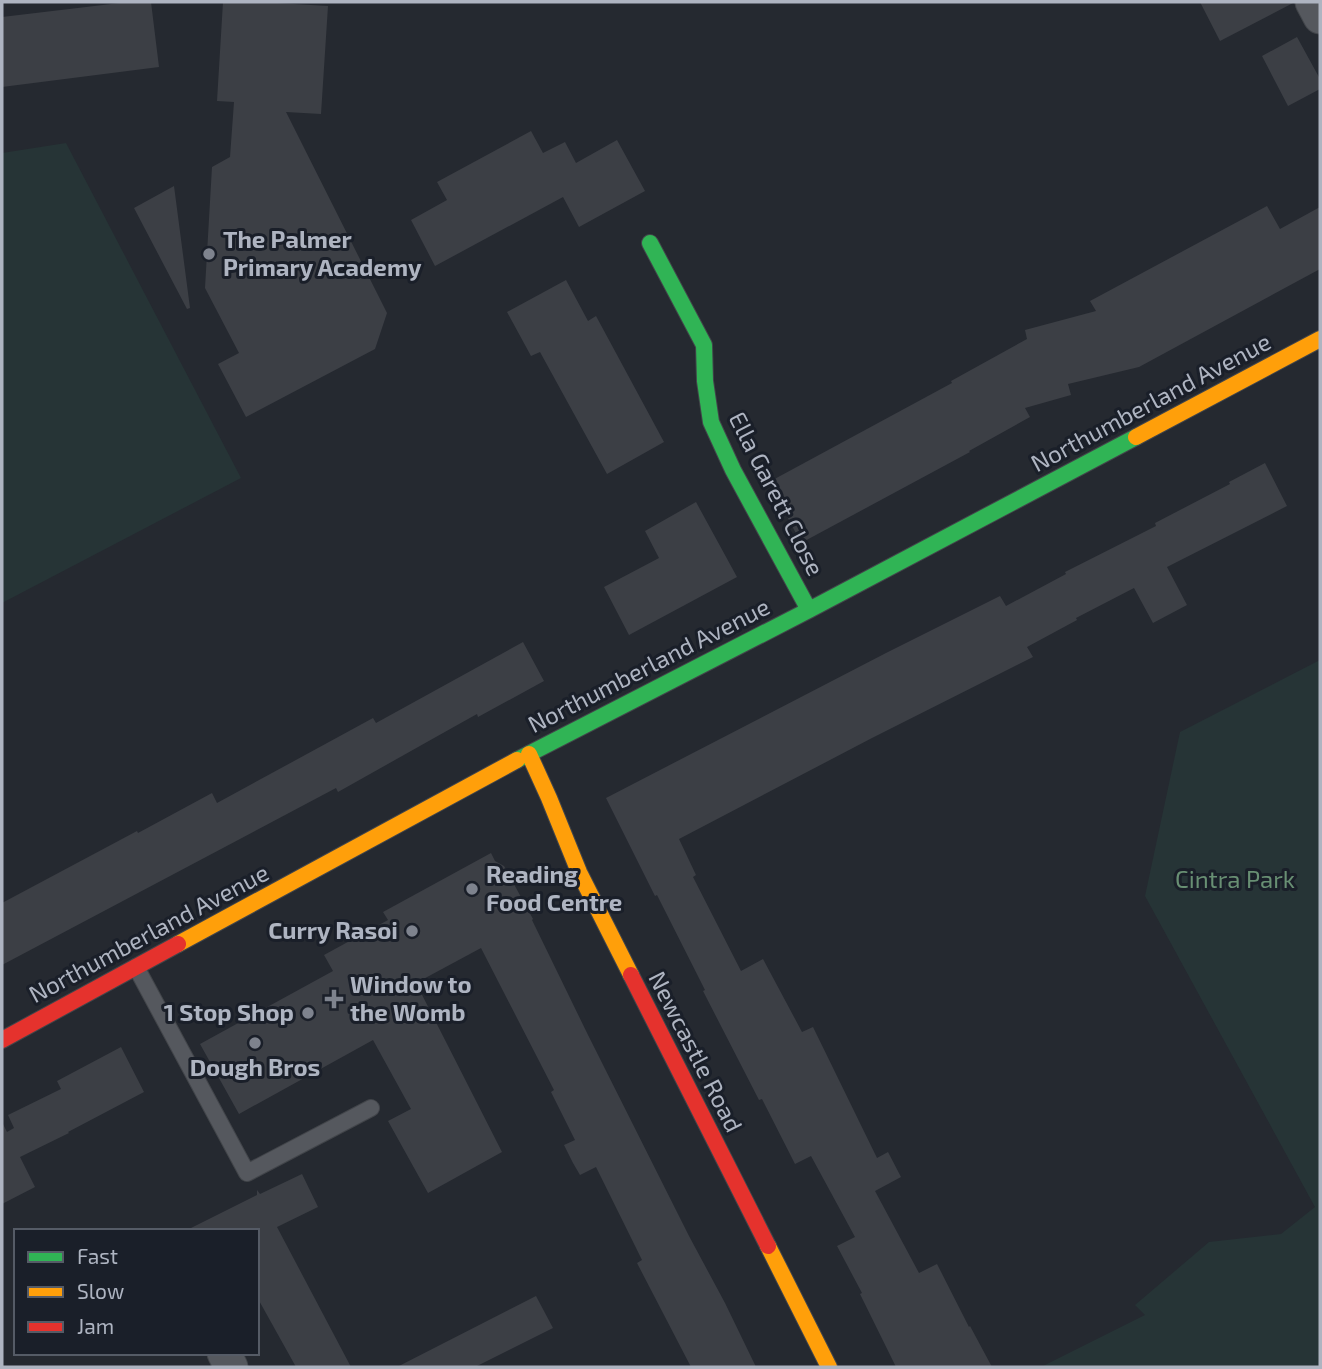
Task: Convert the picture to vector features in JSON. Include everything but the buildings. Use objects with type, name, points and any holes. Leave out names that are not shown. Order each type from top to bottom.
[{"type":"street","points":[[1312,2],[1320,17]]},
{"type":"street","name":"Ella Garett Close","points":[[650,243],[704,345],[705,381],[711,422],[733,470],[809,610]]},
{"type":"street","name":"Northumberland Avenue","points":[[2,1040],[529,754],[809,610],[1320,339]]},
{"type":"street","name":"Newcastle Road","points":[[529,754],[579,873],[829,1367]]},
{"type":"lane","points":[[136,967],[247,1173],[371,1108]]},
{"type":"green space","points":[[66,143],[241,478],[2,603],[2,153]]},
{"type":"green space","name":"Cintra Park","points":[[1320,660],[1320,1367],[1041,1367],[1145,1315],[1135,1305],[1209,1242],[1281,1234],[1315,1207],[1145,896],[1180,732]]},
{"type":"traffic: fast","points":[[650,243],[704,345],[705,381],[711,422],[733,470],[809,610]]},
{"type":"traffic: fast","points":[[517,760],[1136,437]]},
{"type":"traffic: slow","points":[[1136,437],[1320,339]]},
{"type":"traffic: slow","points":[[529,754],[579,872],[631,975]]},
{"type":"traffic: slow","points":[[178,944],[517,760]]},
{"type":"traffic: slow","points":[[768,1246],[829,1367]]},
{"type":"traffic: jam","points":[[2,1040],[178,944]]},
{"type":"traffic: jam","points":[[631,975],[768,1246]]},
{"type":"place","name":"The Palmer Primary Academy","points":[[209,254]]},
{"type":"place","name":"Reading Food Centre","points":[[472,889]]},
{"type":"place","name":"Curry Rasoi","points":[[412,931]]},
{"type":"place","name":"Window to the Womb","points":[[334,999]]},
{"type":"place","name":"1 Stop Shop","points":[[308,1013]]},
{"type":"place","name":"Dough Bros","points":[[255,1043]]}]
